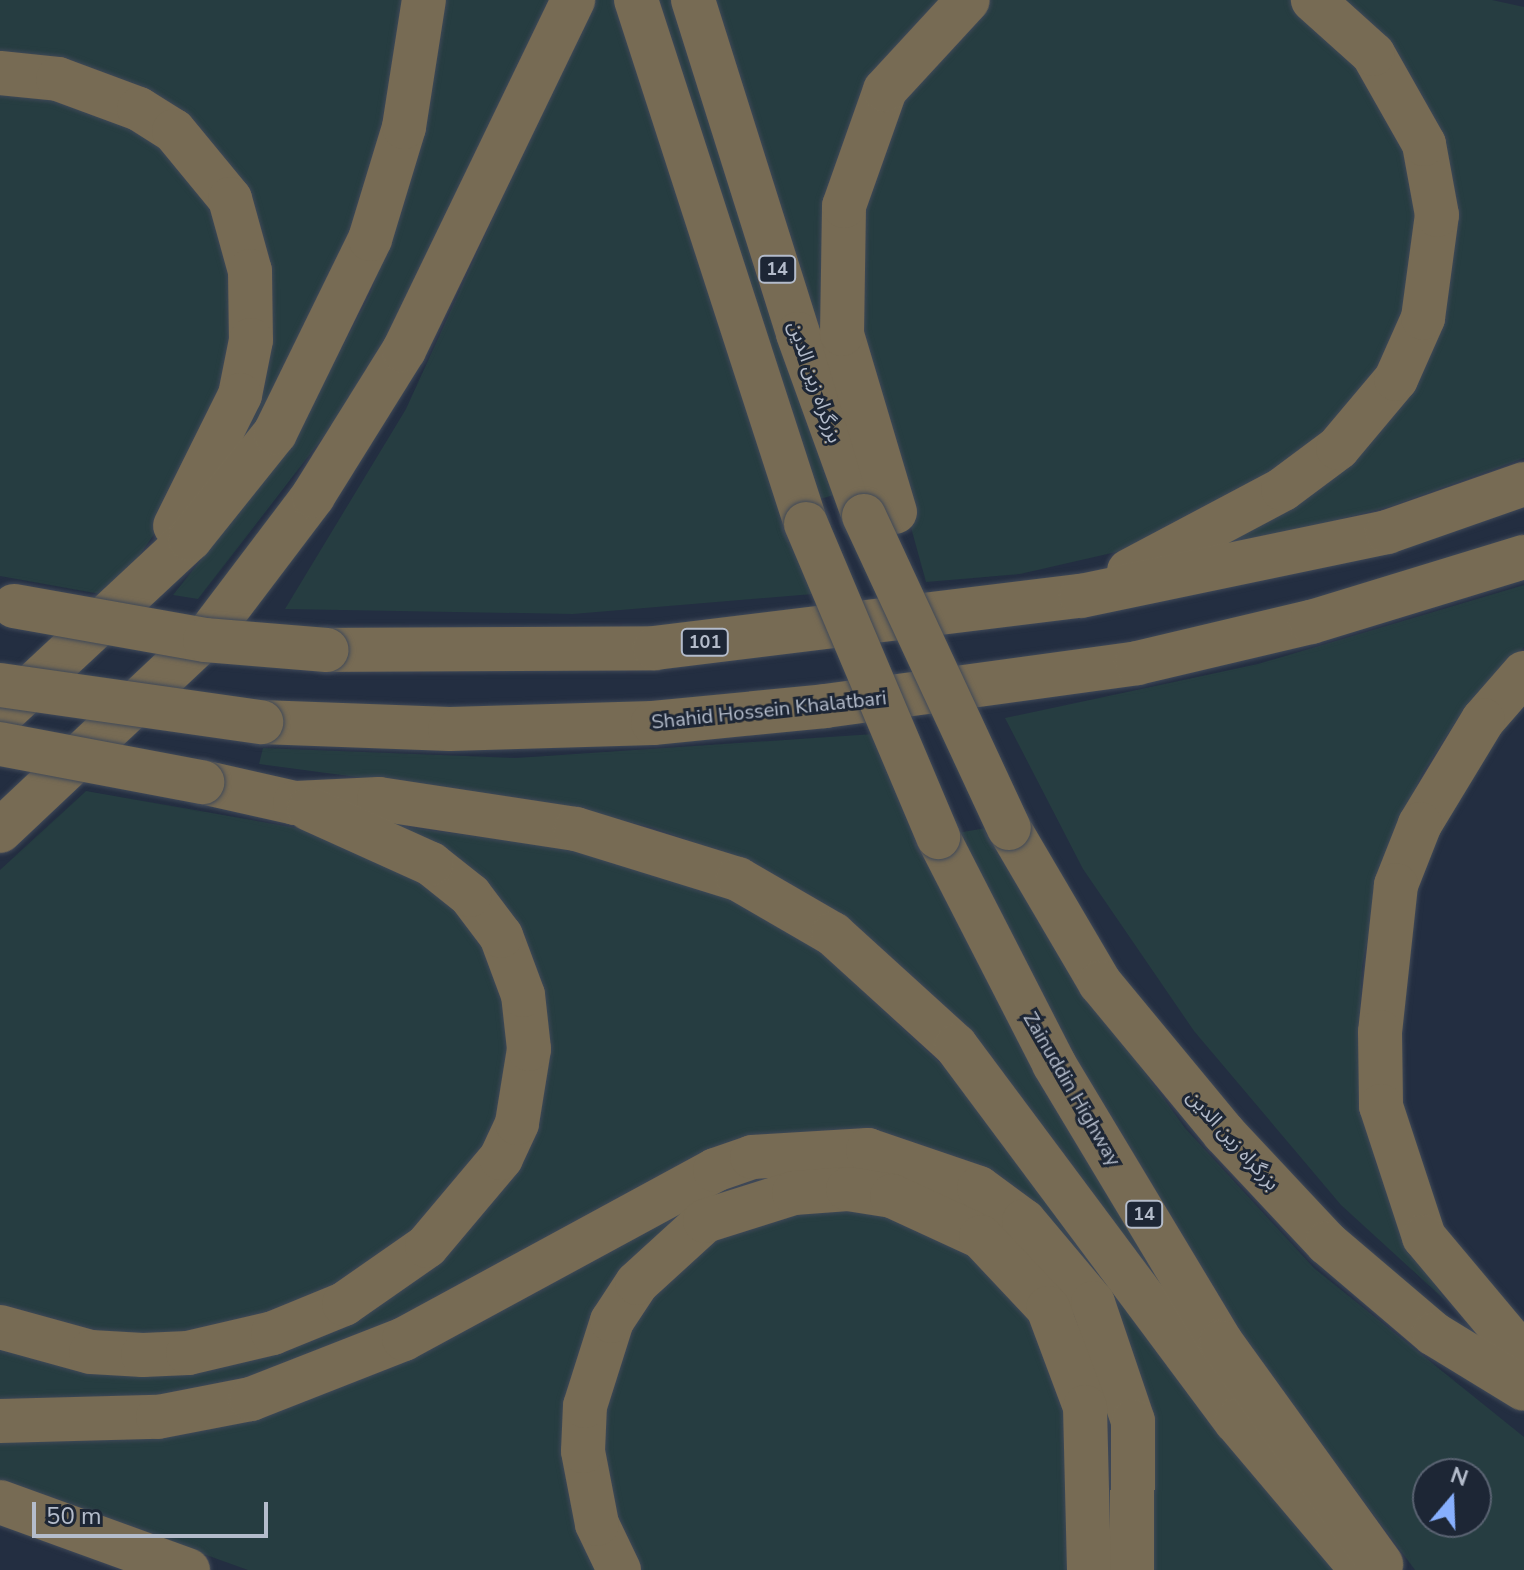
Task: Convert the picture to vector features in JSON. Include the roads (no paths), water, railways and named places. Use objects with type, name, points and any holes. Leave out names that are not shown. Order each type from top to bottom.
[{"type":"highway","points":[[0,716],[140,587],[243,477],[325,342],[392,175],[424,0]]},
{"type":"highway","points":[[1,831],[208,635],[313,496],[404,350],[573,0]]},
{"type":"highway","name":"Zainuddin Highway","points":[[636,0],[663,100],[806,524],[938,837],[1054,1064],[1221,1342],[1384,1570]]},
{"type":"highway","points":[[880,514],[842,334],[844,206],[885,90],[968,0]]},
{"type":"highway","points":[[1081,596],[1313,469],[1380,401],[1411,349],[1436,245],[1424,144],[1373,54],[1313,0]]},
{"type":"highway","name":"بزرگراه زین الدین","points":[[696,10],[880,514],[927,604],[929,664],[1009,828],[1100,983],[1224,1133],[1327,1243],[1398,1304],[1524,1389]]},
{"type":"highway","points":[[0,73],[97,89],[174,131],[230,199],[245,245],[251,340],[240,395],[215,455],[140,587]]},
{"type":"highway","name":"101","points":[[7,602],[205,640],[327,650],[655,648],[1081,596],[1387,532],[1524,484]]},
{"type":"highway","name":"Shahid Hossein Khalatbari","points":[[0,685],[261,722],[352,729],[609,724],[840,704],[1137,663],[1311,622],[1524,557]]},
{"type":"highway","points":[[1524,673],[1483,720],[1420,824],[1396,885],[1380,1032],[1381,1106],[1424,1237],[1524,1356]]},
{"type":"highway","points":[[0,744],[295,803],[431,864],[470,895],[501,936],[523,995],[529,1049],[517,1123],[501,1158],[427,1246],[344,1304],[273,1333],[188,1353],[143,1355],[91,1352],[0,1327]]},
{"type":"highway","points":[[295,803],[379,799],[576,829],[738,879],[833,934],[956,1046],[1236,1421],[1362,1570]]},
{"type":"highway","points":[[0,1421],[158,1417],[251,1399],[404,1339],[715,1170],[752,1157],[868,1150],[979,1188],[1024,1221],[1093,1303],[1133,1421],[1132,1570]]},
{"type":"highway","points":[[619,1570],[597,1524],[583,1451],[585,1406],[612,1321],[637,1283],[705,1221],[794,1193],[848,1189],[892,1196],[981,1237],[1048,1308],[1085,1407],[1089,1570]]},
{"type":"highway","points":[[0,1502],[188,1570]]}]
